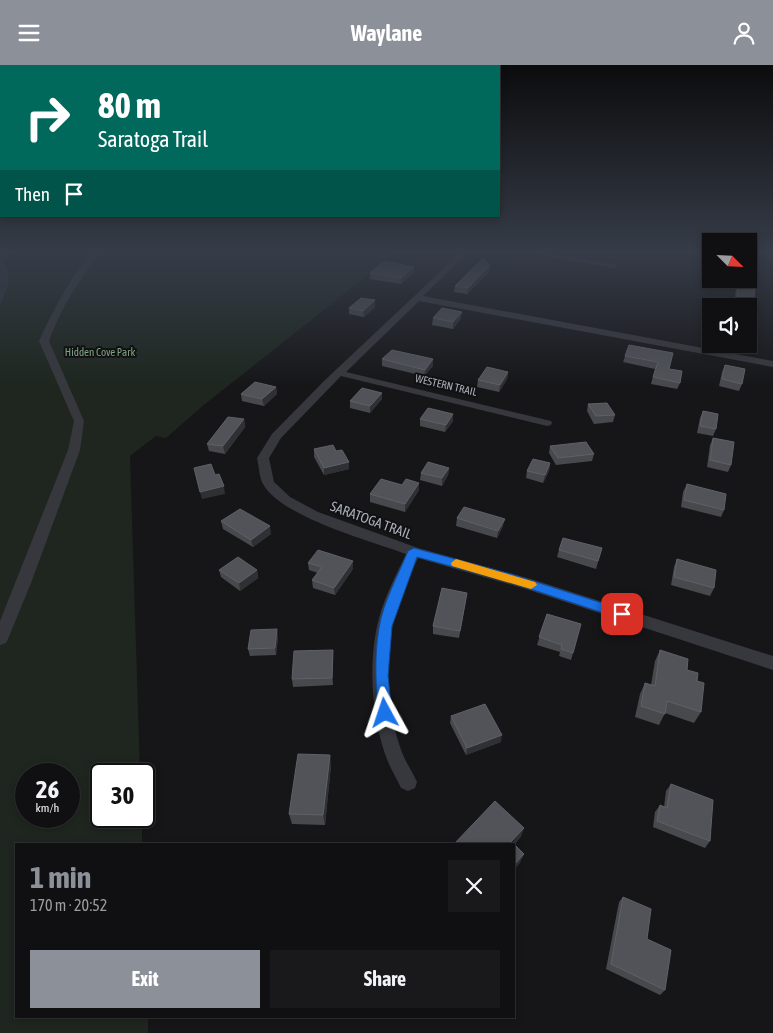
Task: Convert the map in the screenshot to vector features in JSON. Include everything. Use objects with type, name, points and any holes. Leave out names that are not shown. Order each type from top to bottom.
[{"type":"street","points":[[0,639],[24,583],[71,459],[78,430],[79,421],[44,341],[49,328],[67,297]]},
{"type":"street","points":[[418,298],[773,364]]},
{"type":"street","name":"SARATOGA TRAIL","points":[[418,298],[339,373],[272,441],[263,458],[268,483],[286,500],[313,515],[414,551],[528,584],[773,663]]},
{"type":"street","name":"WESTERN TRAIL","points":[[339,373],[547,423]]},
{"type":"street","points":[[408,782],[393,753],[385,713],[382,676],[385,626],[398,587],[414,551]]},
{"type":"green space","name":"Hidden Cove Park","points":[[1,297],[340,297],[205,404],[166,438],[156,436],[130,456],[140,763],[90,763],[90,828],[142,828],[142,843],[15,843],[15,1018],[148,1018],[148,1033],[0,1033]]},
{"type":"building","points":[[361,298],[375,300],[363,311],[349,308]]},
{"type":"building","points":[[442,308],[462,312],[453,322],[433,318]]},
{"type":"building","points":[[629,345],[673,353],[669,369],[682,371],[680,383],[653,377],[658,362],[625,356]]},
{"type":"building","points":[[392,350],[433,359],[425,370],[382,359]]},
{"type":"building","points":[[725,365],[745,369],[742,384],[722,379]]},
{"type":"building","points":[[487,367],[508,372],[500,385],[478,380]]},
{"type":"building","points":[[255,382],[276,387],[262,399],[241,394]]},
{"type":"building","points":[[362,388],[382,393],[370,406],[350,401]]},
{"type":"building","points":[[607,403],[615,415],[596,416],[588,404]]},
{"type":"building","points":[[428,408],[453,414],[446,425],[420,419]]},
{"type":"building","points":[[703,411],[718,414],[716,429],[700,426]]},
{"type":"building","points":[[228,417],[244,419],[223,446],[207,444]]},
{"type":"building","points":[[713,438],[734,442],[731,465],[710,460]]},
{"type":"building","points":[[586,442],[594,454],[558,458],[550,446]]},
{"type":"building","points":[[333,445],[336,451],[342,450],[349,462],[324,468],[314,449]]},
{"type":"building","points":[[533,459],[550,463],[545,475],[527,471]]},
{"type":"building","points":[[428,462],[449,468],[442,478],[421,473]]},
{"type":"building","points":[[211,464],[215,475],[219,474],[224,486],[200,492],[194,468]]},
{"type":"building","points":[[381,479],[402,485],[406,479],[419,483],[405,504],[370,494]]},
{"type":"building","points":[[687,484],[726,494],[724,510],[684,500]]},
{"type":"building","points":[[464,507],[505,519],[498,531],[457,518]]},
{"type":"building","points":[[240,509],[270,526],[251,540],[221,521]]},
{"type":"building","points":[[563,538],[602,548],[598,561],[559,550]]},
{"type":"building","points":[[318,550],[353,561],[334,588],[312,580],[322,567],[308,563]]},
{"type":"building","points":[[238,557],[257,570],[239,583],[219,570]]},
{"type":"building","points":[[677,559],[716,570],[714,588],[674,577]]},
{"type":"building","points":[[442,588],[467,593],[460,631],[433,626]]},
{"type":"building","points":[[547,614],[581,624],[573,653],[561,649],[562,645],[539,637]]},
{"type":"building","points":[[277,629],[275,648],[248,649],[251,630]]},
{"type":"building","points":[[333,650],[332,678],[292,679],[294,651]]},
{"type":"building","points":[[660,650],[688,659],[687,670],[698,673],[697,681],[704,683],[701,712],[667,701],[665,714],[641,706],[645,683],[655,686]]},
{"type":"building","points":[[485,704],[502,735],[467,748],[451,716]]},
{"type":"building","points":[[298,754],[330,755],[323,815],[289,814]]},
{"type":"building","points":[[671,784],[713,800],[710,841],[657,821],[660,805],[667,808]]},
{"type":"building","points":[[495,801],[524,828],[512,843],[455,843]]},
{"type":"building","points":[[515,845],[524,854],[515,864]]},
{"type":"building","points":[[623,897],[651,909],[647,939],[671,950],[665,990],[611,964]]},
{"type":"slow traffic","points":[[456,563],[531,585]]},
{"type":"route","points":[[385,713],[382,676],[385,626],[414,551],[622,614]]}]
